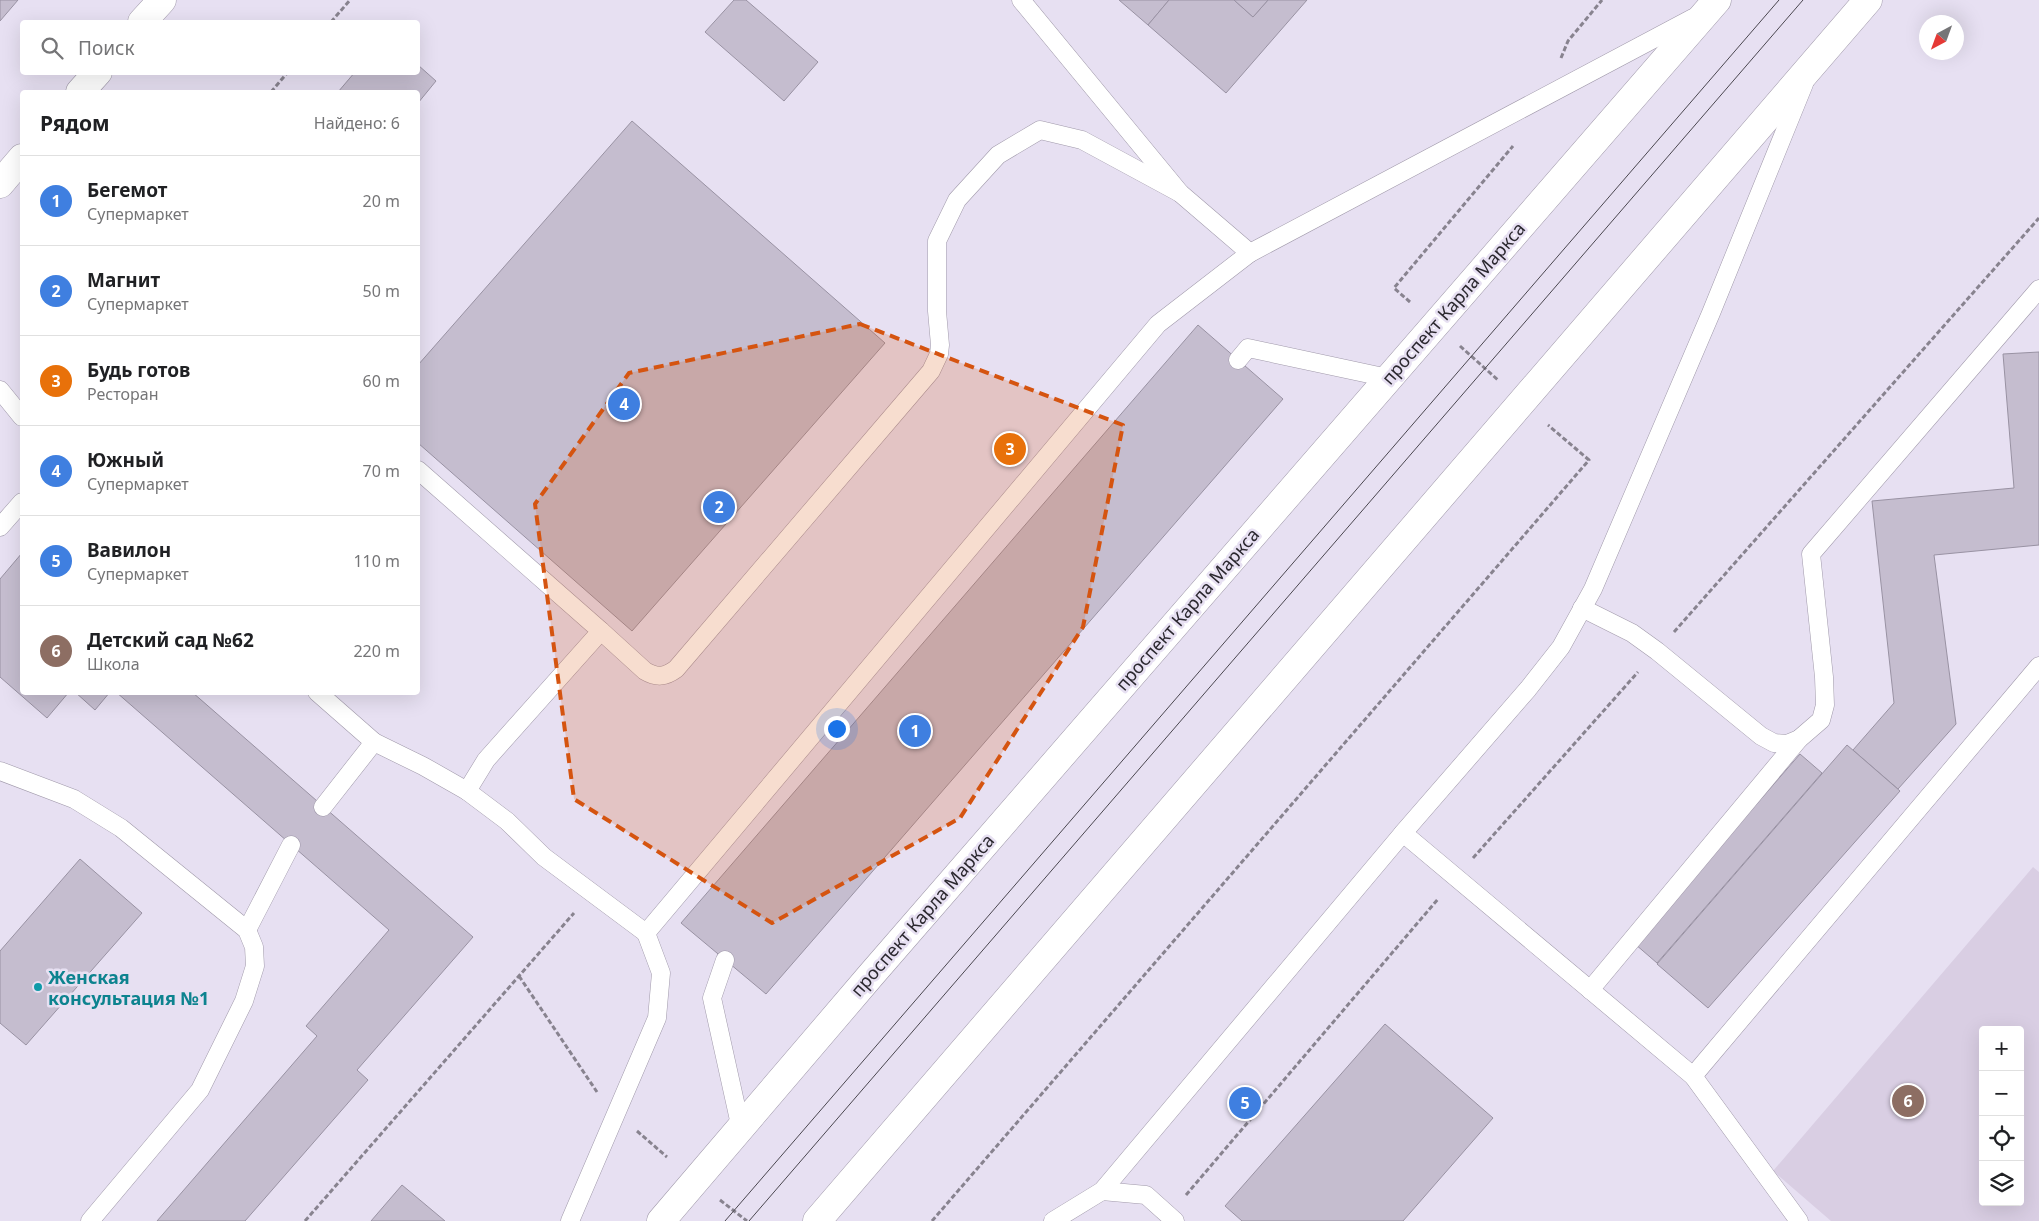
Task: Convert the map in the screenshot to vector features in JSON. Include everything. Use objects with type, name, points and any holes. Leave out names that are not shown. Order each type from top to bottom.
[{"type":"main road","points":[[144,20],[162,0]]},
{"type":"main road","points":[[816,1221],[1868,0]]},
{"type":"main road","name":"проспект Карла Маркса","points":[[661,1221],[741,1129],[870,974],[1712,6]]},
{"type":"main road","points":[[82,90],[95,75]]},
{"type":"main road","points":[[0,184],[20,160]]},
{"type":"lane","points":[[1021,0],[1180,193],[1250,253]]},
{"type":"lane","points":[[646,933],[1158,324],[1250,253],[1712,6]]},
{"type":"lane","points":[[1053,1221],[1102,1190],[1528,689],[1561,647],[1593,589],[1711,313],[1811,66]]},
{"type":"lane","points":[[420,472],[645,671],[661,676],[669,674],[676,669],[931,371],[939,354],[940,345],[937,311],[937,241],[957,200],[998,156],[1040,130],[1082,140],[1180,193]]},
{"type":"lane","points":[[1590,990],[1799,739],[1821,720],[1825,705],[1824,678],[1811,554],[2039,289]]},
{"type":"lane","points":[[1238,360],[1248,348],[1388,378]]},
{"type":"lane","points":[[0,390],[20,415]]},
{"type":"lane","points":[[0,527],[20,504]]},
{"type":"lane","points":[[1582,608],[1632,633],[1657,651],[1761,736],[1774,743],[1787,744],[1799,739]]},
{"type":"lane","points":[[467,791],[486,760],[601,631]]},
{"type":"lane","points":[[1693,1076],[2039,666]]},
{"type":"lane","points":[[320,695],[374,742],[424,766],[467,791],[506,821],[544,857],[646,933],[661,973],[657,1018],[570,1221]]},
{"type":"lane","points":[[323,807],[374,742]]},
{"type":"lane","points":[[0,771],[74,799],[121,828],[247,930],[254,947],[255,966],[244,1001],[200,1090],[90,1221]]},
{"type":"lane","points":[[1404,833],[1693,1076],[1799,1221]]},
{"type":"lane","points":[[247,930],[291,845]]},
{"type":"lane","points":[[725,960],[712,998],[741,1129]]},
{"type":"lane","points":[[1102,1190],[1146,1195],[1172,1218]]},
{"type":"path","points":[[333,20],[350,0]]},
{"type":"path","points":[[273,90],[285,75]]},
{"type":"path","points":[[1172,1218],[1456,877],[2039,218]]},
{"type":"path","points":[[1394,288],[1410,302]]},
{"type":"path","points":[[1460,346],[1499,381]]},
{"type":"path","points":[[932,1221],[1589,460],[1548,424]]},
{"type":"path","points":[[305,1221],[592,892]]},
{"type":"path","points":[[519,976],[598,1095],[616,1113],[667,1156]]},
{"type":"path","points":[[720,1200],[747,1221]]},
{"type":"highlighted area","points":[[860,324],[1123,425],[1083,627],[960,818],[772,923],[574,799],[535,504],[629,373]]},
{"type":"shaded area","points":[[2033,867],[2039,872],[2039,1221],[1831,1221],[1773,1171]]},
{"type":"building","points":[[0,0],[18,0],[0,21]]},
{"type":"building","points":[[734,0],[746,0],[818,62],[784,101],[705,32]]},
{"type":"building","points":[[1119,0],[1169,0],[1148,25]]},
{"type":"building","points":[[1169,0],[1234,0],[1253,17],[1268,0],[1307,0],[1226,93],[1148,25]]},
{"type":"building","points":[[1234,0],[1268,0],[1253,17]]},
{"type":"building","points":[[420,67],[436,81],[420,101],[420,90],[340,90],[352,75],[420,75]]},
{"type":"building","points":[[632,121],[885,343],[632,631],[420,445],[420,363]]},
{"type":"building","points":[[1198,325],[1283,399],[766,994],[681,923]]},
{"type":"building","points":[[2039,352],[2039,545],[1934,555],[1956,724],[1898,789],[1853,750],[1894,703],[1872,501],[2014,488],[2003,354]]},
{"type":"building","points":[[20,555],[20,694],[0,677],[0,579]]},
{"type":"building","points":[[21,695],[66,695],[47,718]]},
{"type":"building","points":[[78,695],[108,695],[95,710]]},
{"type":"building","points":[[119,695],[195,695],[473,937],[357,1070],[368,1080],[245,1221],[157,1221],[317,1036],[306,1026],[389,930]]},
{"type":"building","points":[[1847,745],[1900,791],[1708,1008],[1657,964]]},
{"type":"building","points":[[1800,754],[1822,773],[1657,963],[1635,944]]},
{"type":"building","name":"Женская консультация №1","points":[[80,859],[142,913],[26,1045],[0,1023],[0,951]]},
{"type":"building","points":[[1385,1024],[1493,1118],[1403,1221],[1242,1221],[1225,1206]]},
{"type":"building","points":[[402,1185],[445,1221],[371,1221]]},
{"type":"tram line","points":[[725,1221],[1779,0]]},
{"type":"tram line","points":[[749,1221],[1803,0]]},
{"type":"place","name":"Южный","points":[[624,404]]},
{"type":"place","name":"Будь готов","points":[[1010,449]]},
{"type":"place","name":"Магнит","points":[[719,507]]},
{"type":"place","name":"Бегемот","points":[[915,731]]},
{"type":"place","name":"Женская консультация №1","points":[[38,987]]},
{"type":"place","name":"Детский сад №62","points":[[1908,1101]]},
{"type":"place","name":"Вавилон","points":[[1245,1103]]}]
